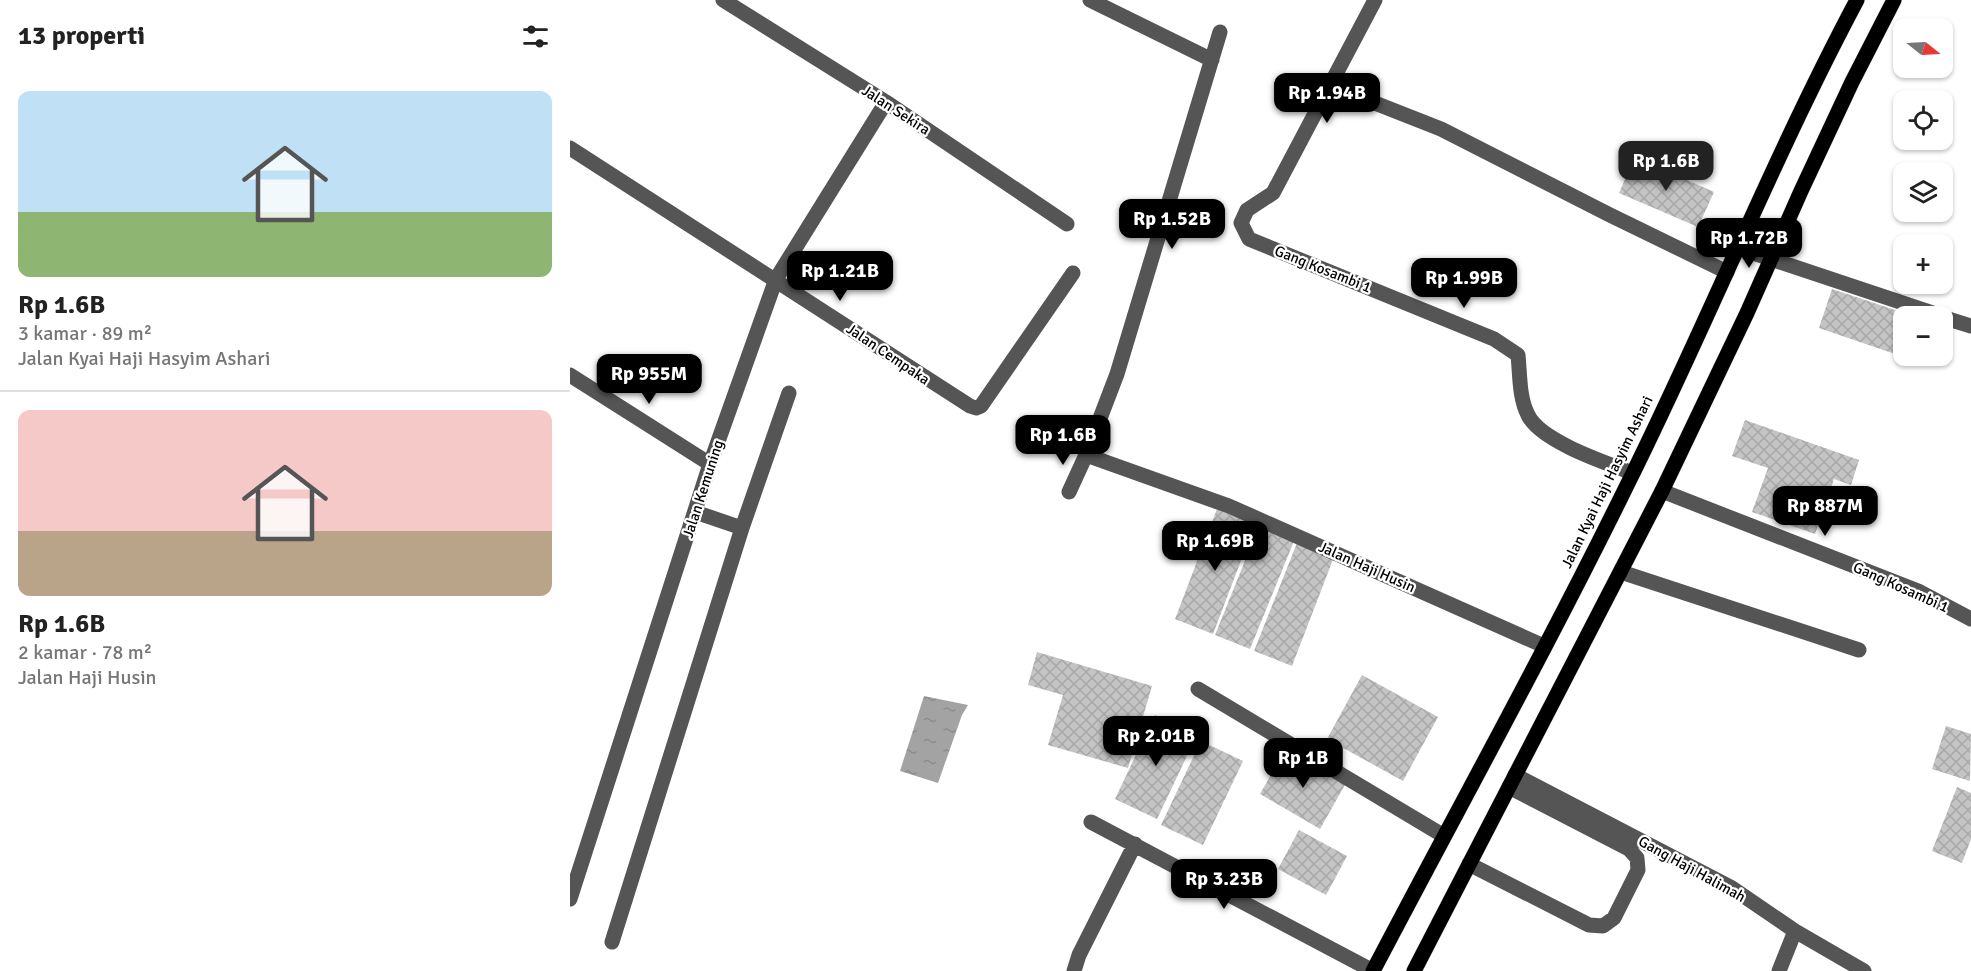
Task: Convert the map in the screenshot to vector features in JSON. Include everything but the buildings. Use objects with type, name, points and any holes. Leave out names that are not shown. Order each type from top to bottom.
[{"type":"main road","name":"Jalan Kyai Haji Hasyim Ashari","points":[[1373,971],[1633,474],[1827,56],[1857,0]]},
{"type":"main road","points":[[1414,971],[1662,491],[1748,313],[1852,82],[1894,0]]},
{"type":"street","name":"Jalan Sekira","points":[[723,0],[886,102],[1067,224]]},
{"type":"street","points":[[1090,0],[1212,60]]},
{"type":"street","name":"Gang Kosambi 1","points":[[1375,0],[1273,193],[1247,210],[1241,223],[1249,239],[1494,339],[1518,355],[1522,396],[1527,415],[1535,426],[1558,442],[1633,474]]},
{"type":"street","points":[[1069,492],[1086,455],[1117,374],[1220,33]]},
{"type":"street","points":[[1329,85],[1441,129],[1727,273]]},
{"type":"street","name":"Jalan Kemuning","points":[[570,899],[710,464],[776,279],[886,102]]},
{"type":"street","name":"Jalan Cempaka","points":[[570,148],[776,279],[964,404],[976,408],[981,406],[1073,273]]},
{"type":"street","points":[[1738,248],[1910,306]]},
{"type":"street","points":[[1953,320],[1971,326]]},
{"type":"street","points":[[570,375],[710,464]]},
{"type":"street","points":[[612,942],[742,528],[789,393]]},
{"type":"street","name":"Jalan Haji Husin","points":[[1086,455],[1229,506],[1544,646]]},
{"type":"street","name":"Gang Kosambi 1","points":[[1662,491],[1918,591],[1971,620]]},
{"type":"street","points":[[695,512],[742,528]]},
{"type":"street","points":[[1621,572],[1859,650]]},
{"type":"street","points":[[1198,689],[1444,836]]},
{"type":"street","points":[[1469,864],[1588,925],[1603,926],[1614,918],[1638,870],[1637,858],[1629,849],[1512,781]]},
{"type":"street","name":"Gang Haji Halimah","points":[[1512,781],[1732,888],[1795,931],[1864,971]]},
{"type":"street","points":[[1091,822],[1373,971]]},
{"type":"street","points":[[1074,971],[1079,955],[1135,844]]},
{"type":"street","points":[[1779,971],[1795,931]]},
{"type":"water","points":[[924,696],[968,705],[962,715],[938,783],[900,771]]}]
